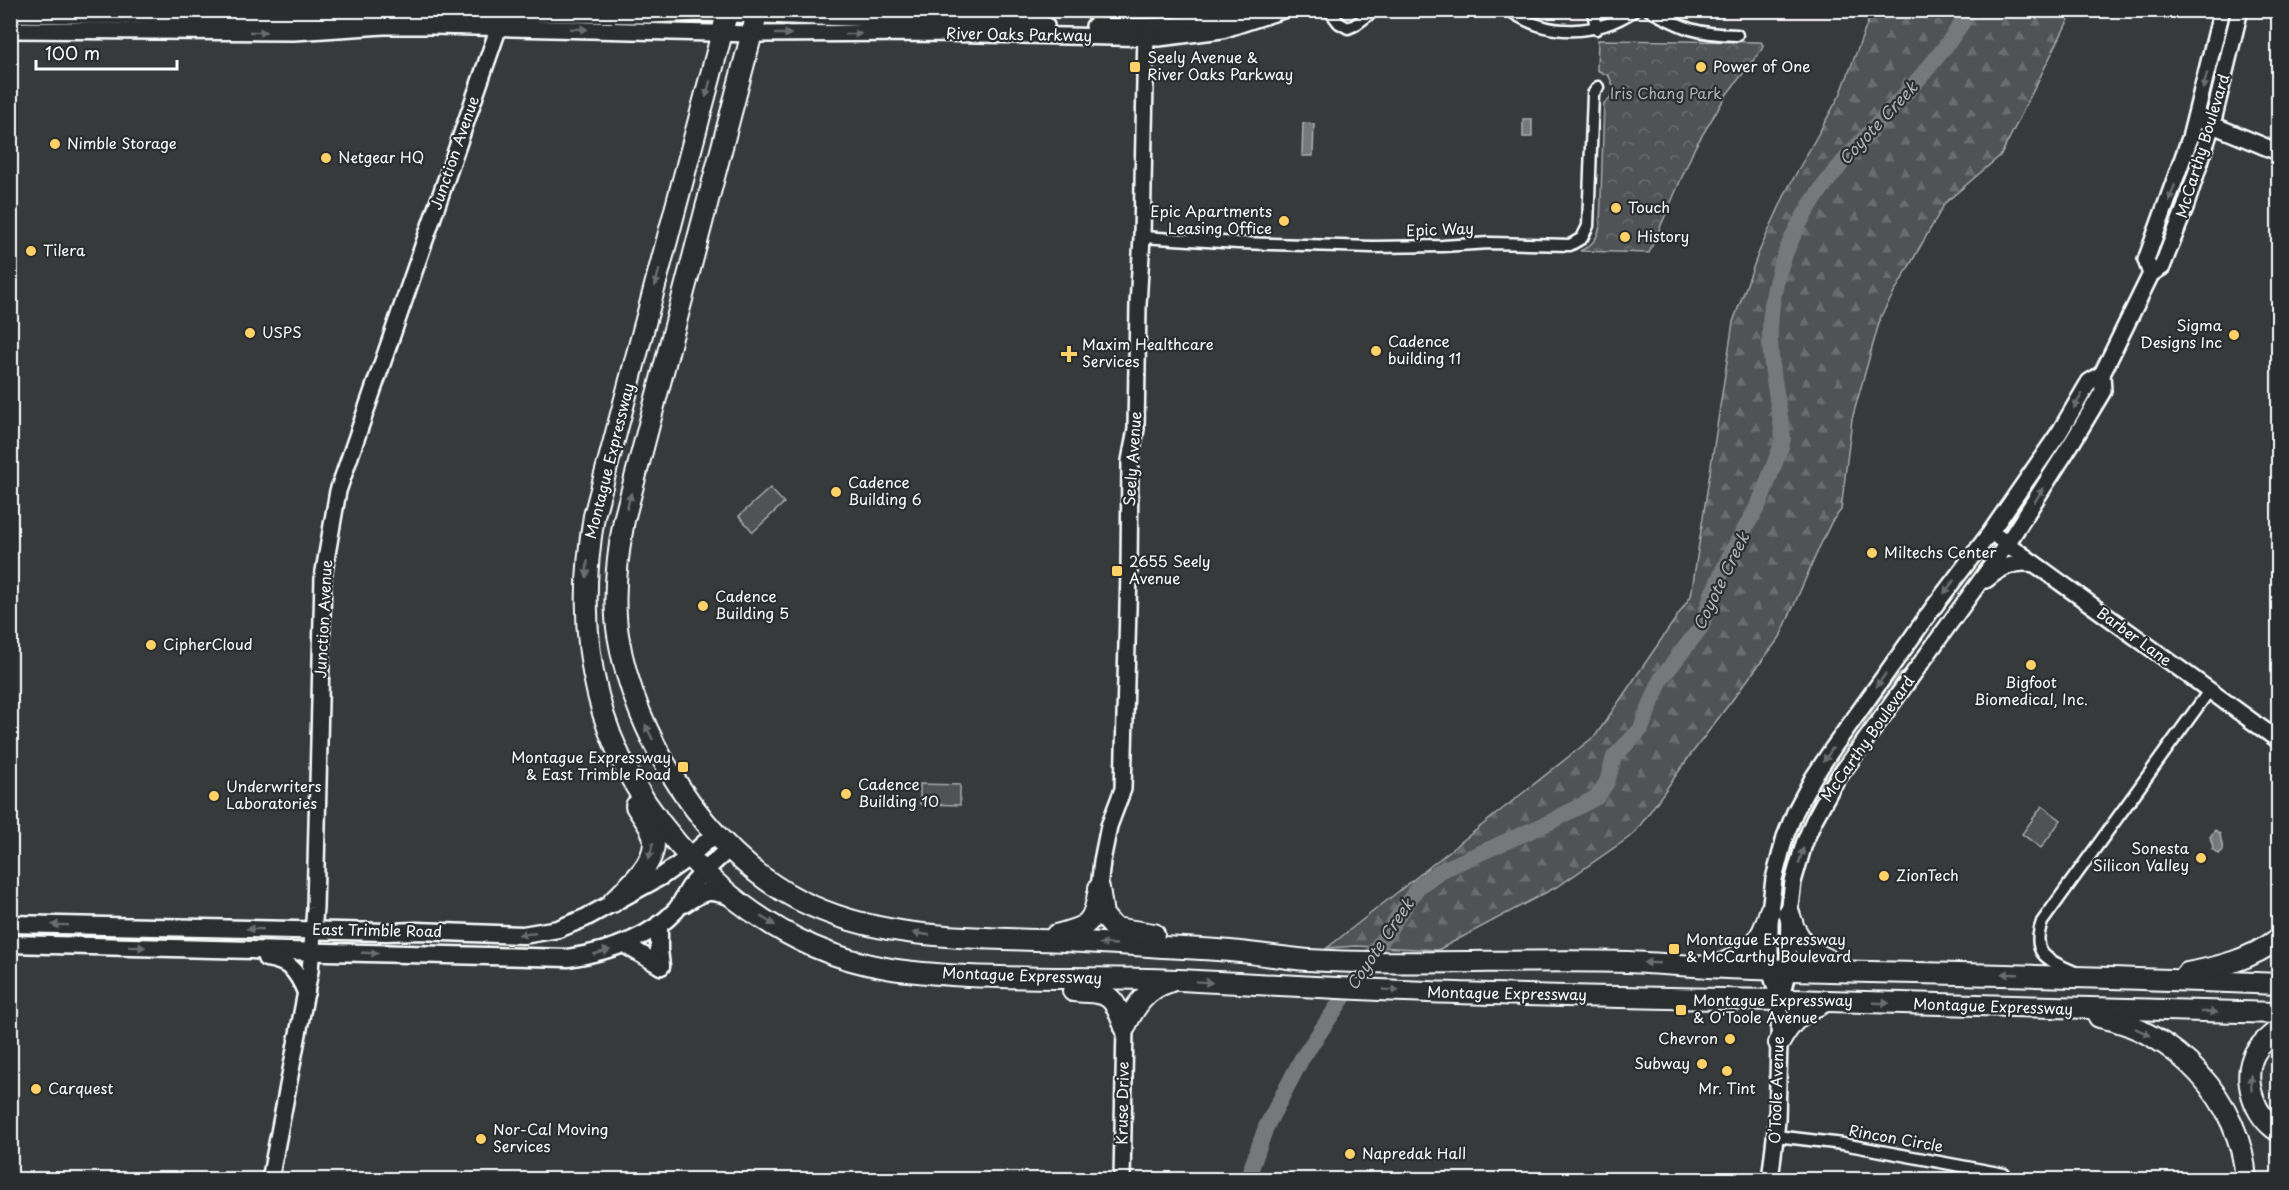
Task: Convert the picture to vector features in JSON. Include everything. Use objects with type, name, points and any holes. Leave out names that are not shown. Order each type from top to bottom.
[{"type":"highway","name":"Montague Expressway","points":[[726,19],[594,516],[588,552],[585,602],[587,635],[598,696],[621,759],[635,784],[689,857],[704,873],[733,897],[788,933],[846,960],[907,973],[1175,980],[1428,992],[2278,1013]]},
{"type":"highway","name":"Montague Expressway","points":[[755,20],[624,520],[619,551],[616,602],[627,674],[644,723],[657,749],[677,782],[729,848],[778,888],[827,912],[863,924],[941,937],[1042,940],[1230,951],[1313,960],[1438,963],[1624,962],[1711,968],[2157,978],[2278,984]]},
{"type":"highway","points":[[613,902],[640,873],[654,848],[653,835],[623,786],[621,759]]},
{"type":"highway","points":[[1042,940],[1080,929],[1087,924],[1096,906],[1099,888]]},
{"type":"highway","points":[[1099,888],[1103,915],[1114,928],[1175,936],[1205,942],[1230,951]]},
{"type":"highway","points":[[1711,968],[1736,958],[1752,948],[1779,912],[1794,928],[1807,949],[1827,959],[1841,971]]},
{"type":"highway","points":[[2157,978],[2240,960],[2263,950],[2278,939]]},
{"type":"highway","points":[[1001,977],[1046,990],[1098,992],[1111,998],[1125,1027]]},
{"type":"highway","points":[[1125,1027],[1147,992],[1158,985],[1175,980]]},
{"type":"highway","points":[[1779,1043],[1789,1024],[1805,1010],[1827,1001]]},
{"type":"highway","points":[[2024,1008],[2115,1020],[2144,1032],[2170,1047],[2193,1066],[2212,1089],[2228,1115],[2239,1144],[2246,1179]]},
{"type":"highway","points":[[2278,1030],[2267,1038],[2255,1054],[2250,1072],[2251,1090],[2257,1109],[2271,1127],[2278,1131]]},
{"type":"main road","name":"East Trimble Road","points":[[10,924],[523,935],[558,929],[613,902],[662,876],[689,857],[716,833]]},
{"type":"main road","name":"East Trimble Road","points":[[676,910],[691,886],[729,848]]},
{"type":"main road","name":"East Trimble Road","points":[[10,944],[544,958],[592,954],[624,944],[659,924],[701,892],[714,891],[733,897]]},
{"type":"main road","points":[[624,944],[661,966],[658,950],[659,924]]},
{"type":"main road","points":[[200,949],[282,960],[301,980],[306,992]]},
{"type":"street","name":"River Oaks Parkway","points":[[1146,32],[1204,22],[1248,10]]},
{"type":"street","name":"River Oaks Parkway","points":[[755,20],[1041,24],[1185,36],[1222,30],[1283,10]]},
{"type":"street","points":[[1329,10],[1339,23],[1348,28],[1375,10]]},
{"type":"street","points":[[1509,10],[1523,20],[1565,31],[1596,29],[1622,20],[1635,10]]},
{"type":"street","points":[[1593,10],[1596,29]]},
{"type":"street","points":[[1649,10],[1686,29],[1706,34],[1737,35]]},
{"type":"street","name":"McCarthy Boulevard","points":[[2151,274],[2146,260],[2169,200],[2195,118],[2222,10]]},
{"type":"street","name":"McCarthy Boulevard","points":[[1779,912],[1793,882],[1804,844],[1831,789],[2007,544],[2069,449],[2103,391],[2102,374],[2151,274],[2162,267],[2185,208],[2212,125],[2240,10]]},
{"type":"street","points":[[11,13],[294,32],[334,22],[384,26],[502,17],[648,15],[755,20]]},
{"type":"street","name":"Junction Avenue","points":[[270,1179],[312,952],[323,577],[338,491],[502,17]]},
{"type":"street","name":"River Oaks Parkway","points":[[755,20],[878,33],[976,34],[986,30],[1032,30],[1041,24]]},
{"type":"street","points":[[878,33],[892,27],[936,28],[950,23]]},
{"type":"street","points":[[10,30],[174,24]]},
{"type":"street","name":"Seely Avenue","points":[[1099,888],[1109,826],[1123,789],[1130,572],[1130,461],[1136,429],[1146,32]]},
{"type":"street","name":"Epic Way","points":[[1142,237],[1372,247],[1489,243],[1570,245],[1582,238],[1588,226],[1593,94],[1598,87]]},
{"type":"street","points":[[2195,118],[2278,152]]},
{"type":"street","name":"McCarthy Boulevard","points":[[1780,1001],[1779,912],[1774,879],[1785,837],[1795,812],[1813,778],[2059,433],[2089,382],[2102,374]]},
{"type":"street","name":"Barber Lane","points":[[1990,532],[2278,740]]},
{"type":"street","points":[[1976,587],[1994,573],[2011,564],[2025,562],[2034,564]]},
{"type":"street","points":[[2085,977],[2048,959],[2039,949],[2037,937],[2042,922],[2209,691]]},
{"type":"street","name":"O’Toole Avenue","points":[[1770,1179],[1776,1136],[1780,1001]]},
{"type":"street","name":"Kruse Drive","points":[[1122,1179],[1125,1027]]},
{"type":"street","name":"Rincon Circle","points":[[1776,1136],[1843,1144],[2004,1174],[2002,1179]]},
{"type":"green space","points":[[1872,11],[2073,11],[2001,155],[1945,203],[1881,316],[1852,419],[1841,510],[1832,521],[1819,548],[1780,637],[1634,834],[1560,885],[1438,950],[1356,946],[1327,948],[1596,735],[1691,596],[1733,322],[1758,254],[1787,190],[1841,93]]},
{"type":"green space","name":"Iris Chang Park","points":[[1598,40],[1761,42],[1763,45],[1727,94],[1695,147],[1649,253],[1580,251],[1593,242],[1600,226],[1604,103],[1610,98],[1614,88],[1609,76],[1597,70]]},
{"type":"green space","points":[[2195,145],[2197,147],[2161,261],[2152,264]]},
{"type":"green space","points":[[770,488],[784,503],[753,532],[739,516]]},
{"type":"green space","points":[[1901,673],[1872,717],[1865,733],[1825,789],[1780,955],[1789,870],[1809,810],[1832,768],[1883,694]]},
{"type":"green space","points":[[920,784],[960,785],[960,805],[920,804]]},
{"type":"green space","points":[[2042,806],[2061,820],[2041,848],[2022,834]]},
{"type":"shaded area","points":[[1523,119],[1532,119],[1532,137],[1523,137]]},
{"type":"shaded area","points":[[1303,123],[1314,124],[1313,156],[1302,156]]},
{"type":"shaded area","points":[[2215,830],[2220,834],[2223,850],[2219,854],[2212,849],[2210,837]]},
{"type":"waterway","name":"Coyote Creek","points":[[1247,1180],[1266,1127],[1301,1060],[1418,887],[1440,871],[1550,822],[1597,797],[1607,782],[1614,757],[1641,729],[1661,679],[1701,627],[1713,592],[1731,553],[1759,504],[1781,447],[1783,438],[1773,370],[1770,329],[1777,279],[1794,234],[1818,194],[1847,157],[1943,50],[1970,10]]},
{"type":"place","name":"Seely Avenue & River Oaks Parkway","points":[[1135,67]]},
{"type":"place","name":"Power of One","points":[[1701,67]]},
{"type":"place","name":"Nimble Storage","points":[[55,144]]},
{"type":"place","name":"Netgear HQ","points":[[326,158]]},
{"type":"place","name":"Touch","points":[[1616,208]]},
{"type":"place","name":"Epic Apartments Leasing Office","points":[[1284,221]]},
{"type":"place","name":"History","points":[[1625,237]]},
{"type":"place","name":"Tilera","points":[[31,251]]},
{"type":"place","name":"USPS","points":[[250,333]]},
{"type":"place","name":"Sigma Designs Inc","points":[[2234,335]]},
{"type":"place","name":"Cadence building 11","points":[[1376,351]]},
{"type":"place","name":"Maxim Healthcare Services","points":[[1069,354]]},
{"type":"place","name":"Cadence Building 6","points":[[836,492]]},
{"type":"place","name":"Miltechs Center","points":[[1872,553]]},
{"type":"place","name":"2655 Seely Avenue","points":[[1117,571]]},
{"type":"place","name":"Cadence Building 5","points":[[703,606]]},
{"type":"place","name":"CipherCloud","points":[[151,645]]},
{"type":"place","name":"Bigfoot Biomedical, Inc.","points":[[2031,665]]},
{"type":"place","name":"Montague Expressway & East Trimble Road","points":[[683,767]]},
{"type":"place","name":"Cadence Building 10","points":[[846,794]]},
{"type":"place","name":"Underwriters Laboratories","points":[[214,796]]},
{"type":"place","name":"Sonesta Silicon Valley","points":[[2201,858]]},
{"type":"place","name":"ZionTech","points":[[1884,876]]},
{"type":"place","name":"Montague Expressway & McCarthy Boulevard","points":[[1674,949]]},
{"type":"place","name":"Montague Expressway & O'Toole Avenue","points":[[1681,1010]]},
{"type":"place","name":"Chevron","points":[[1730,1039]]},
{"type":"place","name":"Subway","points":[[1702,1064]]},
{"type":"place","name":"Mr. Tint","points":[[1727,1071]]},
{"type":"place","name":"Carquest","points":[[36,1089]]},
{"type":"place","name":"Nor-Cal Moving Services","points":[[481,1139]]},
{"type":"place","name":"Napredak Hall","points":[[1350,1154]]}]
